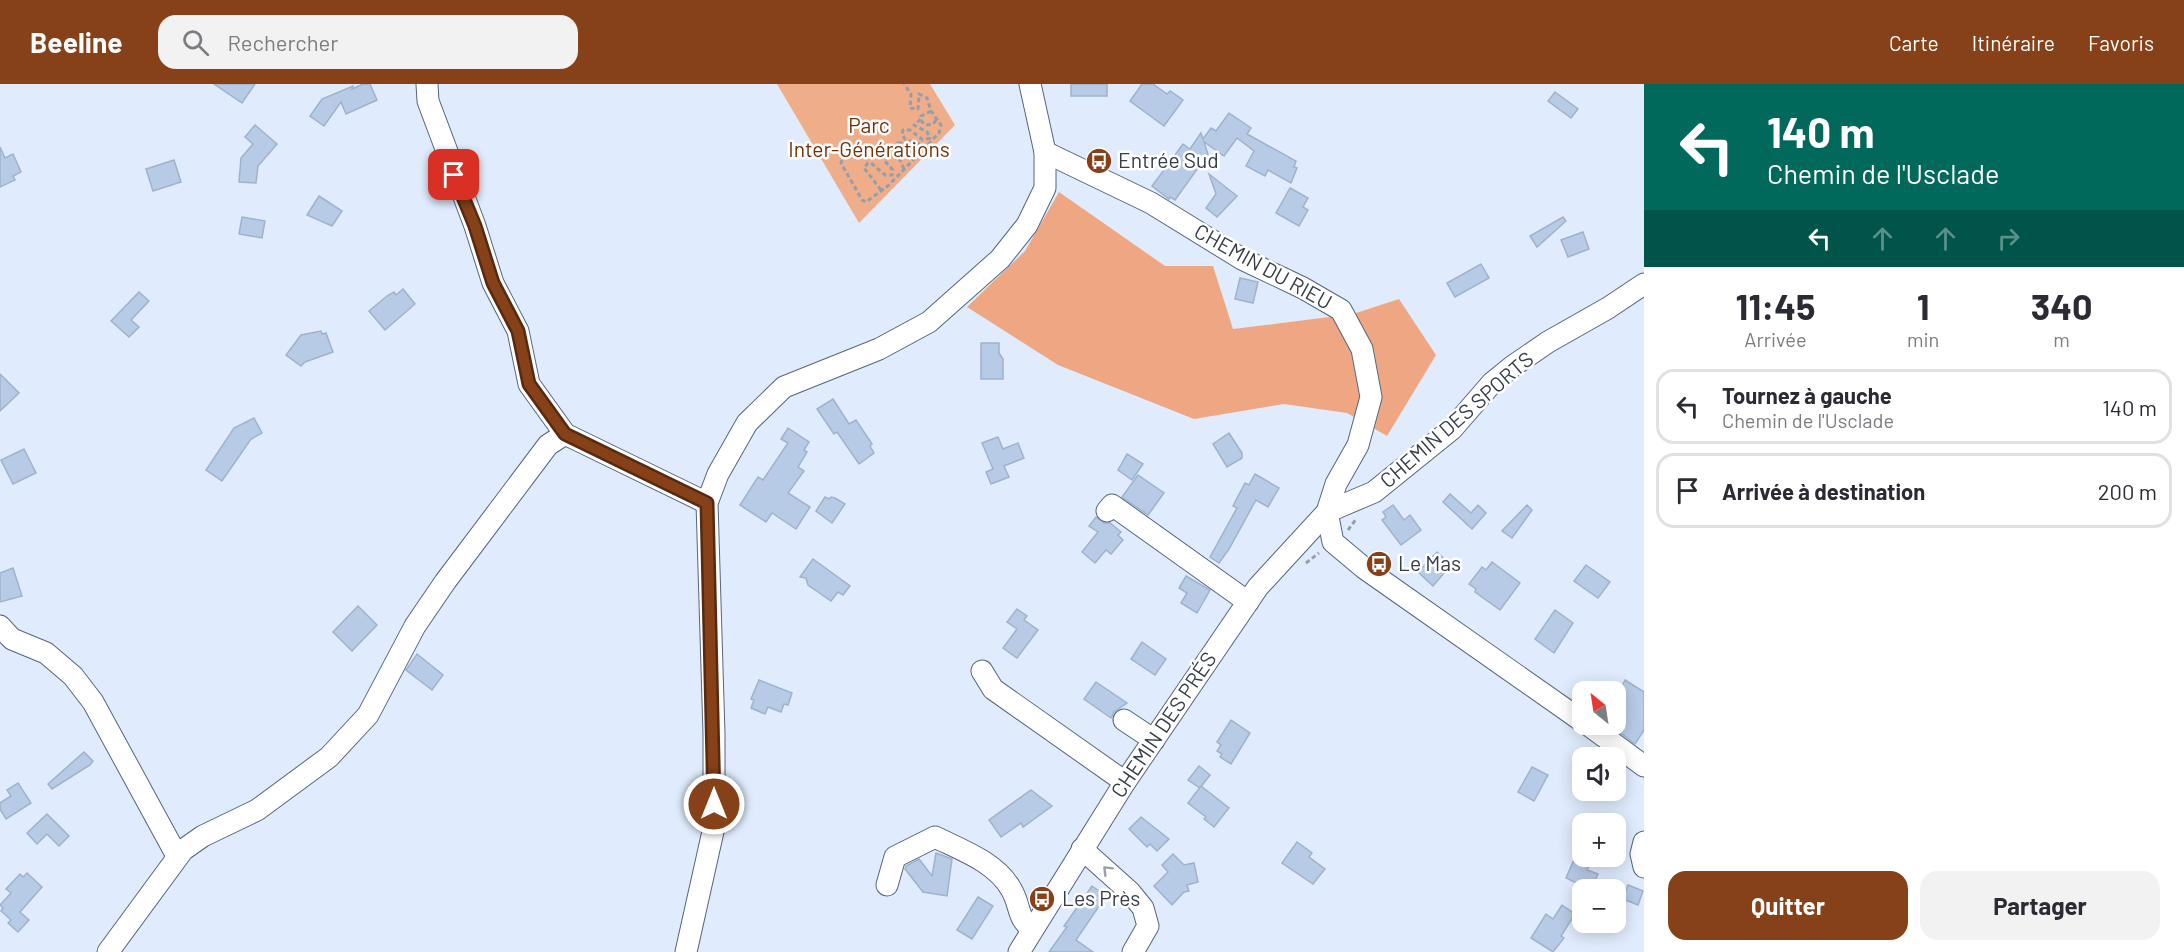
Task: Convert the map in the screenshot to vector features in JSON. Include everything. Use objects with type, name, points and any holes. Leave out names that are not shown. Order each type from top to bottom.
[{"type":"street","points":[[428,84],[428,101],[447,158],[475,226],[493,283],[518,331],[529,384],[565,434],[707,503]]},
{"type":"street","points":[[686,952],[714,827],[714,734],[707,503],[718,474],[747,423],[784,387],[879,350],[929,322],[1000,259],[1027,225],[1045,188],[1045,152],[1029,84]]},
{"type":"street","name":"CHEMIN DU RIEU","points":[[1045,152],[1150,203],[1242,258],[1303,288],[1341,310],[1362,349],[1371,397],[1358,445],[1336,484],[1327,512],[1333,542]]},
{"type":"street","name":"CHEMIN DES SPORTS","points":[[1327,512],[1374,492],[1452,429],[1492,383],[1513,366],[1644,284]]},
{"type":"street","points":[[108,952],[177,856],[203,837],[257,810],[329,757],[368,715],[416,626],[445,582],[548,445],[565,434]]},
{"type":"street","points":[[1107,511],[1112,506],[1248,602]]},
{"type":"street","name":"CHEMIN DES PRÉS","points":[[1019,952],[1125,782],[1258,587],[1327,512]]},
{"type":"street","points":[[1333,542],[1364,568],[1572,715]]},
{"type":"street","points":[[0,626],[12,639],[46,653],[73,676],[93,702],[177,856]]},
{"type":"street","points":[[982,671],[993,690],[1125,782]]},
{"type":"street","points":[[1124,720],[1154,740]]},
{"type":"street","points":[[1602,735],[1644,766]]},
{"type":"street","points":[[888,885],[895,857],[935,837],[978,858],[1004,879],[1015,897],[1022,922],[1032,929]]},
{"type":"street","points":[[1644,842],[1641,854],[1644,867]]},
{"type":"street","points":[[1082,849],[1101,864],[1143,908],[1148,926],[1133,952]]},
{"type":"path","points":[[842,160],[841,163],[862,200],[869,200],[904,169],[939,133],[941,125],[931,111],[929,102],[922,94],[917,97],[918,108],[910,108],[911,94],[904,84]]},
{"type":"path","points":[[889,151],[897,143],[901,143],[906,149],[915,150],[919,144],[915,140],[905,139],[902,134],[903,130],[910,130],[923,140],[930,138],[927,132],[914,125],[924,114],[931,111]]},
{"type":"path","points":[[921,119],[929,125],[937,119]]},
{"type":"path","points":[[881,190],[864,168],[871,163],[885,175],[892,175],[893,170],[879,153],[883,149],[889,151],[892,156],[899,158],[904,156]]},
{"type":"path","points":[[904,156],[906,149]]},
{"type":"path","points":[[904,156],[911,162]]},
{"type":"path","points":[[899,158],[904,169]]},
{"type":"path","points":[[1298,570],[1333,542],[1365,511]]},
{"type":"green space","name":"Parc Inter-Générations","points":[[777,84],[930,84],[955,125],[859,223]]},
{"type":"shaded area","points":[[1059,192],[1165,266],[1213,266],[1233,329],[1353,314],[1399,299],[1436,355],[1387,436],[1347,413],[1284,404],[1194,419],[1058,365],[967,307],[1025,251]]},
{"type":"building","points":[[214,84],[255,84],[242,103]]},
{"type":"building","points":[[363,84],[370,84],[377,100],[346,114],[341,102],[324,126],[310,116],[322,99]]},
{"type":"building","points":[[1071,84],[1107,84],[1107,96],[1071,96]]},
{"type":"building","points":[[1142,84],[1153,84],[1167,94],[1170,91],[1183,100],[1164,126],[1130,101]]},
{"type":"building","points":[[1555,92],[1578,109],[1571,118],[1548,101]]},
{"type":"building","points":[[1229,113],[1251,128],[1247,134],[1296,161],[1294,167],[1297,168],[1291,183],[1268,170],[1265,176],[1246,166],[1254,151],[1237,138],[1224,156],[1204,142],[1208,154],[1175,200],[1170,197],[1169,199],[1152,186],[1183,144],[1190,149],[1201,133],[1203,139],[1211,128],[1216,131]]},
{"type":"building","points":[[255,125],[277,144],[258,166],[256,183],[239,182],[241,158],[253,144],[245,137]]},
{"type":"building","points":[[0,147],[5,158],[13,154],[21,172],[13,176],[15,180],[0,187]]},
{"type":"building","points":[[174,160],[181,182],[153,191],[146,169]]},
{"type":"building","points":[[1209,174],[1237,196],[1217,217],[1206,208],[1216,194]]},
{"type":"building","points":[[1290,188],[1308,198],[1303,207],[1308,210],[1299,226],[1276,213]]},
{"type":"building","points":[[319,196],[342,211],[332,226],[307,215]]},
{"type":"building","points":[[242,217],[265,221],[262,238],[239,234]]},
{"type":"building","points":[[1563,217],[1566,221],[1537,247],[1530,236]]},
{"type":"building","points":[[1583,232],[1589,249],[1568,257],[1561,240]]},
{"type":"building","points":[[1481,264],[1489,278],[1455,297],[1447,283]]},
{"type":"building","points":[[1240,278],[1258,282],[1253,303],[1235,299]]},
{"type":"building","points":[[403,289],[415,304],[385,330],[369,311],[387,296],[394,292],[396,295]]},
{"type":"building","points":[[139,292],[149,301],[131,320],[139,327],[129,337],[111,321]]},
{"type":"building","points":[[321,331],[322,334],[326,333],[333,352],[305,362],[301,366],[286,355],[301,335]]},
{"type":"building","points":[[981,343],[999,343],[999,353],[1003,359],[1003,379],[981,379]]},
{"type":"building","points":[[0,374],[19,393],[0,411]]},
{"type":"building","points":[[833,399],[849,424],[856,420],[872,444],[870,446],[874,453],[859,464],[837,432],[834,434],[817,409]]},
{"type":"building","points":[[254,418],[262,433],[251,439],[222,481],[206,470],[234,428]]},
{"type":"building","points":[[788,428],[809,442],[804,450],[807,452],[798,467],[804,471],[788,493],[810,507],[796,529],[772,513],[766,522],[740,505],[758,477],[763,480],[788,443],[781,439]]},
{"type":"building","points":[[1229,433],[1242,453],[1242,458],[1227,467],[1213,444]]},
{"type":"building","points":[[998,437],[1003,449],[1018,443],[1024,458],[1004,466],[1009,477],[991,484],[986,472],[993,469],[982,443]]},
{"type":"building","points":[[24,449],[36,473],[13,484],[1,460]]},
{"type":"building","points":[[1127,454],[1143,464],[1132,480],[1118,470]]},
{"type":"building","points":[[1255,474],[1279,488],[1268,507],[1256,500],[1219,563],[1210,557],[1237,508],[1233,506],[1245,483],[1249,485]]},
{"type":"building","points":[[1138,475],[1164,493],[1148,515],[1122,497]]},
{"type":"building","points":[[1450,494],[1471,513],[1478,505],[1486,513],[1472,529],[1443,502]]},
{"type":"building","points":[[825,497],[835,498],[845,504],[832,523],[816,511]]},
{"type":"building","points":[[1393,505],[1404,520],[1410,515],[1421,530],[1401,545],[1382,520],[1386,517],[1383,512]]},
{"type":"building","points":[[1527,505],[1532,510],[1512,538],[1502,531]]},
{"type":"building","points":[[1096,517],[1104,523],[1110,523],[1121,532],[1118,535],[1123,540],[1111,554],[1106,550],[1095,563],[1082,552],[1098,532],[1089,526]]},
{"type":"building","points":[[1437,552],[1451,565],[1433,586],[1418,572]]},
{"type":"building","points":[[813,559],[850,586],[843,595],[838,592],[831,601],[808,585],[806,578],[800,577]]},
{"type":"building","points":[[1492,562],[1520,583],[1500,610],[1475,592],[1476,589],[1469,584],[1482,567],[1486,570]]},
{"type":"building","points":[[1586,565],[1610,582],[1598,598],[1574,581]]},
{"type":"building","points":[[13,568],[22,596],[0,602],[0,573]]},
{"type":"building","points":[[1186,576],[1210,590],[1197,613],[1181,603],[1187,593],[1179,588]]},
{"type":"building","points":[[358,606],[377,625],[352,651],[333,632]]},
{"type":"building","points":[[1017,609],[1027,616],[1024,620],[1038,630],[1017,658],[1003,648],[1017,629],[1007,622]]},
{"type":"building","points":[[1555,610],[1573,623],[1554,653],[1535,639]]},
{"type":"building","points":[[1142,642],[1166,659],[1155,675],[1131,659]]},
{"type":"building","points":[[417,654],[443,675],[432,690],[406,670]]},
{"type":"building","points":[[759,680],[792,693],[788,705],[784,704],[781,712],[768,707],[765,714],[751,708],[754,700],[751,699]]},
{"type":"building","points":[[1624,681],[1644,692],[1644,730],[1635,744],[1623,735],[1626,735]]},
{"type":"building","points":[[1096,682],[1127,703],[1114,712],[1111,718],[1084,699]]},
{"type":"building","points":[[1231,720],[1250,733],[1231,764],[1220,757],[1222,754],[1217,751],[1221,745],[1217,742]]},
{"type":"building","points":[[84,752],[93,761],[90,765],[52,789],[48,784]]},
{"type":"building","points":[[1199,766],[1210,775],[1200,788],[1188,780]]},
{"type":"building","points":[[1532,767],[1548,775],[1534,801],[1518,792]]},
{"type":"building","points":[[18,783],[31,803],[6,819],[0,809],[0,803],[11,796],[7,790]]},
{"type":"building","points":[[1201,786],[1229,808],[1214,827],[1204,819],[1206,817],[1188,803]]},
{"type":"building","points":[[1031,790],[1052,806],[1023,827],[1021,823],[1001,837],[989,820]]},
{"type":"building","points":[[47,814],[69,836],[59,846],[47,834],[37,844],[27,833]]},
{"type":"building","points":[[1141,817],[1169,839],[1157,851],[1150,844],[1147,847],[1129,829]]},
{"type":"building","points":[[1297,842],[1312,853],[1309,857],[1325,869],[1313,884],[1282,863]]},
{"type":"building","points":[[936,853],[952,859],[947,896],[923,892],[905,869],[906,866],[919,859],[932,876]]},
{"type":"building","points":[[1173,854],[1184,865],[1194,863],[1198,882],[1187,885],[1189,891],[1184,892],[1172,905],[1154,886],[1168,872],[1162,865]]},
{"type":"building","points":[[1572,864],[1572,867],[1588,867],[1587,870],[1598,874],[1596,879],[1572,879],[1572,881],[1566,878]]},
{"type":"building","points":[[27,873],[42,887],[20,912],[29,920],[18,932],[8,923],[11,920],[1,911],[3,908],[0,905],[11,893],[6,889],[20,874],[23,877]]},
{"type":"building","points":[[1628,885],[1643,891],[1638,905],[1626,900]]},
{"type":"building","points":[[1092,886],[1106,896],[1076,940],[1093,952],[1049,952],[1067,927],[1064,926]]},
{"type":"building","points":[[978,897],[993,906],[972,939],[957,930]]},
{"type":"building","points":[[1562,905],[1572,912],[1572,919],[1561,936],[1564,938],[1553,952],[1531,938],[1546,914],[1553,919]]},
{"type":"place","name":"Entrée Sud","points":[[1099,161]]},
{"type":"place","name":"Le Mas","points":[[1379,564]]},
{"type":"place","name":"Les Près","points":[[1042,899]]},
{"type":"route","points":[[454,175],[475,226],[493,283],[518,331],[529,384],[565,434],[707,503],[714,804]]}]
